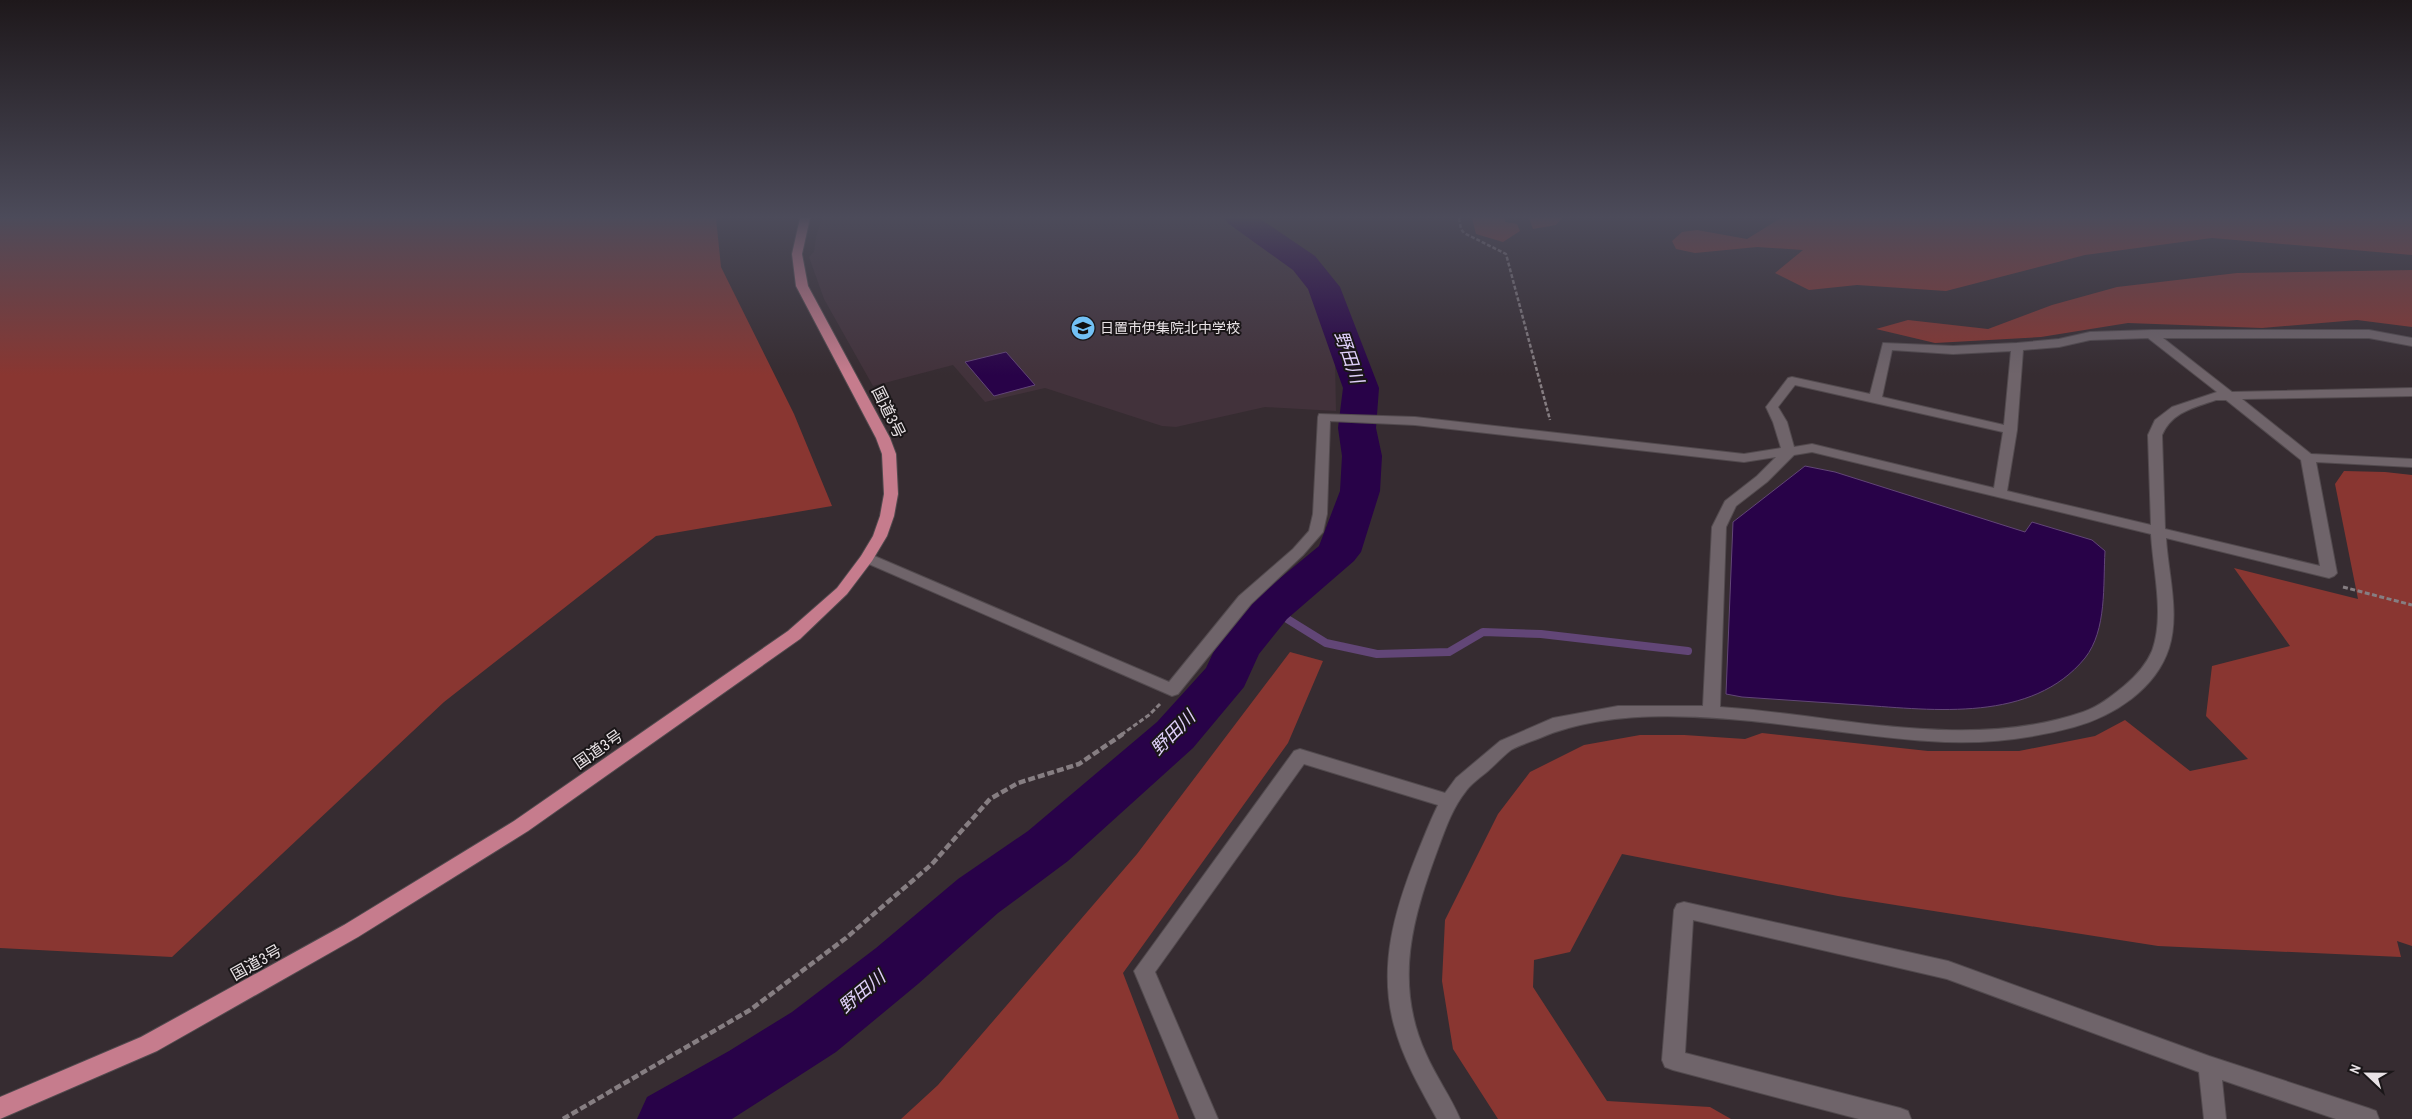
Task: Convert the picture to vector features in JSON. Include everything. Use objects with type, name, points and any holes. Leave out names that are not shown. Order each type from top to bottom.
[{"type":"highway","name":"国道3号","points":[[0,1108],[149,1044],[350,931],[521,826],[794,635],[842,591],[868,558],[880,536],[887,516],[890,494],[889,454],[883,438],[802,286],[800,270]]},
{"type":"street","points":[[2151,334],[2308,458],[2412,463]]},
{"type":"street","points":[[1875,399],[1887,346],[1954,350],[2059,343],[2090,336],[2151,334],[2369,334],[2412,342]]},
{"type":"street","points":[[2000,494],[2010,430],[2017,347]]},
{"type":"street","points":[[1789,452],[1780,422],[1772,406],[1792,381],[2010,430]]},
{"type":"street","points":[[1449,1119],[1413,1050],[1400,1006],[1396,966],[1413,886],[1450,801],[1476,770],[1511,742],[1549,727],[1590,715],[1676,709],[1926,736],[2002,734],[2045,729],[2092,715],[2129,692],[2152,667],[2163,644],[2165,627],[2158,533],[2155,435],[2162,420],[2177,410],[2200,400],[2228,395],[2412,392]]},
{"type":"street","points":[[868,558],[1173,689],[1245,600],[1298,552],[1316,532],[1320,514],[1324,417],[1389,420],[1744,458],[1812,448],[2329,573],[2308,458]]},
{"type":"street","points":[[1711,712],[1719,527],[1730,504],[1762,479],[1789,452]]},
{"type":"street","points":[[1206,1119],[1144,971],[1300,756],[1450,801]]},
{"type":"street","points":[[1900,1119],[1673,1060],[1684,910],[1948,970],[2209,1066],[2368,1119]]},
{"type":"street","points":[[2209,1066],[2215,1119]]},
{"type":"path","points":[[1510,270],[1555,437]]},
{"type":"path","points":[[2343,587],[2412,605]]},
{"type":"path","points":[[563,1119],[750,1010],[846,938],[932,864],[990,799],[1018,782],[1079,764],[1149,716],[1173,689]]},
{"type":"shaded area","points":[[0,270],[723,270],[794,414],[832,506],[656,536],[444,702],[172,957],[0,948]]},
{"type":"shaded area","name":"日置市伊集院北中学校","points":[[814,270],[1300,270],[1315,289],[1335,357],[1336,411],[1265,407],[1176,427],[1162,426],[1045,388],[985,402],[953,365],[873,386],[824,299]]},
{"type":"shaded area","points":[[1778,270],[2026,270],[1946,291],[1857,285],[1809,290],[1775,273]]},
{"type":"shaded area","points":[[2412,270],[2412,327],[2357,320],[2262,328],[2128,323],[2041,337],[1935,343],[1876,329],[1908,320],[1988,329],[2052,305],[2117,287],[2237,273]]},
{"type":"shaded area","points":[[1006,352],[1035,385],[994,396],[965,362]]},
{"type":"shaded area","points":[[1805,466],[1835,472],[2025,532],[2032,522],[2092,540],[2105,551],[2104,592],[2097,634],[2085,658],[2063,679],[2038,693],[2010,703],[1980,708],[1919,709],[1742,697],[1726,694],[1733,522]]},
{"type":"shaded area","points":[[2344,471],[2412,475],[2412,946],[2397,941],[2401,957],[2158,946],[1838,896],[1622,854],[1570,952],[1534,960],[1533,987],[1607,1101],[1710,1107],[1731,1119],[1498,1119],[1453,1049],[1442,981],[1445,920],[1498,814],[1530,772],[1584,745],[1640,735],[1684,735],[1745,739],[1762,733],[1928,751],[2019,751],[2095,736],[2125,720],[2190,771],[2248,759],[2206,716],[2212,666],[2290,646],[2234,568],[2358,599],[2335,484]]},
{"type":"shaded area","points":[[1290,652],[1323,661],[1288,743],[1123,973],[1179,1119],[901,1119],[938,1085],[1137,854]]},
{"type":"waterway","name":"野田川","points":[[671,1119],[752,1072],[814,1032],[897,966],[978,896],[1048,846],[1175,735],[1227,675],[1237,649],[1271,609],[1339,552],[1360,491],[1362,456],[1357,428],[1361,388],[1324,287],[1310,270]]},
{"type":"waterway","points":[[1271,609],[1326,643],[1377,654],[1449,652],[1483,632],[1541,634],[1688,651]]},
{"type":"place","name":"日置市伊集院北中学校","points":[[1083,328]]}]
